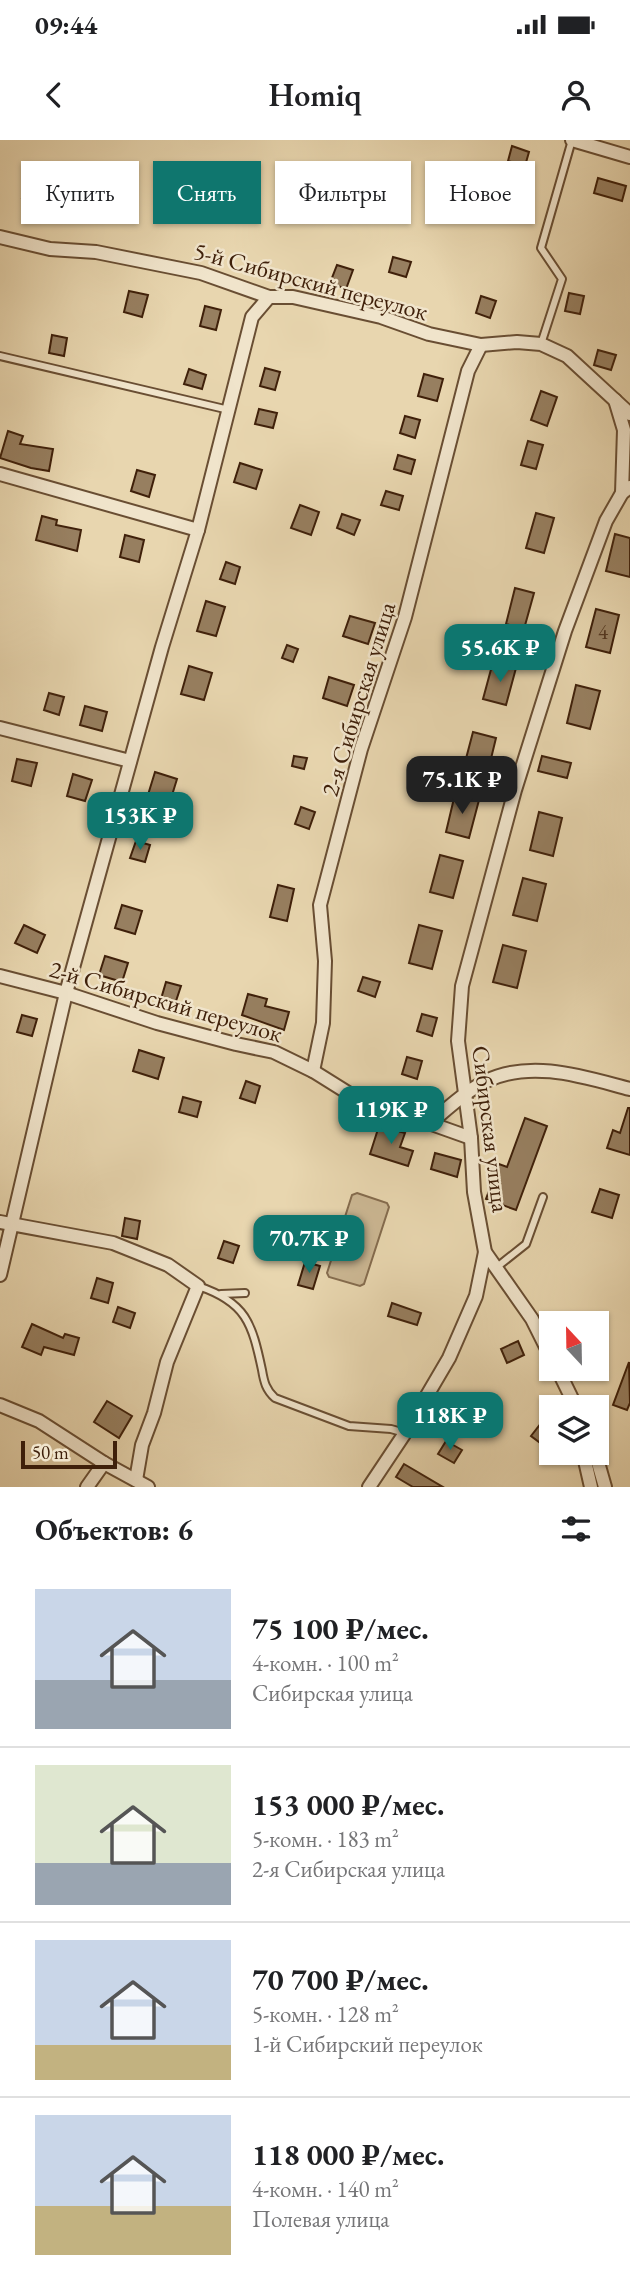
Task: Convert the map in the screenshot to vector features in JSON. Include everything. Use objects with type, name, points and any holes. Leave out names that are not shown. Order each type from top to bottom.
[{"type":"street","points":[[572,140],[630,157]]},
{"type":"street","name":"5-й Сибирский переулок","points":[[0,237],[50,249],[96,252],[201,272],[269,297],[293,297],[381,317],[429,334],[481,345],[517,342],[541,344],[567,356],[630,414]]},
{"type":"street","points":[[0,1275],[5,1223],[66,993],[198,530],[252,317],[269,297]]},
{"type":"street","name":"2-я Сибирская улица","points":[[313,1071],[323,1023],[325,961],[320,905],[361,749],[405,617],[468,371],[481,345]]},
{"type":"street","points":[[615,401],[624,430],[627,490]]},
{"type":"street","points":[[0,474],[198,530]]},
{"type":"street","name":"Сибирская улица","points":[[539,1333],[485,1252],[474,1192],[471,1138],[458,1041],[461,986],[514,790],[565,631],[606,521],[627,490]]},
{"type":"street","points":[[0,728],[130,761]]},
{"type":"street","name":"2-й Сибирский переулок","points":[[0,976],[66,993],[157,1023],[274,1052],[313,1071],[353,1096],[471,1138]]},
{"type":"street","points":[[430,1123],[465,1094],[488,1080],[521,1071],[558,1071],[630,1088]]},
{"type":"street","points":[[5,1223],[113,1243],[168,1265],[198,1286],[167,1362],[154,1413],[142,1445],[136,1480]]},
{"type":"street","points":[[369,1487],[405,1433],[449,1358],[477,1296],[485,1252]]},
{"type":"street","points":[[0,1405],[39,1421],[104,1463],[148,1487]]},
{"type":"street","points":[[87,1487],[104,1463]]},
{"type":"street","points":[[586,1465],[591,1487]]},
{"type":"street","points":[[599,1465],[605,1487]]},
{"type":"lane","points":[[541,344],[562,279],[541,248],[572,140]]},
{"type":"lane","points":[[0,356],[229,410]]},
{"type":"lane","points":[[497,1267],[526,1244],[543,1197]]},
{"type":"lane","points":[[198,1286],[221,1294],[245,1293]]},
{"type":"lane","points":[[221,1294],[242,1313],[254,1334],[267,1392],[275,1398],[349,1426],[391,1429],[405,1433]]},
{"type":"shaded area","points":[[357,1193],[387,1203],[389,1207],[364,1284],[360,1286],[329,1277],[327,1273],[352,1195]]},
{"type":"building","points":[[512,146],[529,152],[526,161],[508,161]]},
{"type":"building","points":[[598,178],[626,186],[622,201],[594,193]]},
{"type":"building","points":[[393,257],[411,262],[406,277],[389,272]]},
{"type":"building","points":[[337,265],[353,270],[346,289],[330,283]]},
{"type":"building","points":[[129,291],[148,295],[142,317],[124,312]]},
{"type":"building","points":[[569,293],[584,296],[580,314],[565,311]]},
{"type":"building","points":[[481,296],[496,301],[490,318],[476,313]]},
{"type":"building","points":[[205,306],[221,310],[216,330],[200,326]]},
{"type":"building","points":[[52,335],[67,338],[64,356],[49,353]]},
{"type":"building","points":[[598,350],[616,355],[611,370],[594,365]]},
{"type":"building","points":[[265,368],[280,372],[275,390],[260,386]]},
{"type":"building","points":[[189,369],[206,375],[202,389],[184,384]]},
{"type":"building","points":[[424,374],[443,379],[437,401],[418,396]]},
{"type":"building","points":[[541,391],[557,397],[547,426],[531,420]]},
{"type":"building","points":[[259,409],[277,413],[273,428],[255,424]]},
{"type":"building","points":[[405,416],[420,420],[415,438],[400,433]]},
{"type":"building","points":[[8,431],[23,436],[20,444],[53,449],[49,471],[0,458]]},
{"type":"building","points":[[528,441],[543,445],[536,469],[521,465]]},
{"type":"building","points":[[398,455],[415,460],[411,474],[394,469]]},
{"type":"building","points":[[240,463],[262,470],[256,489],[234,482]]},
{"type":"building","points":[[137,470],[155,475],[149,497],[131,491]]},
{"type":"building","points":[[386,491],[403,496],[399,510],[381,505]]},
{"type":"building","points":[[300,505],[319,512],[311,535],[291,528]]},
{"type":"building","points":[[536,513],[554,518],[544,553],[526,548]]},
{"type":"building","points":[[342,514],[360,520],[354,535],[337,528]]},
{"type":"building","points":[[42,516],[57,520],[56,525],[81,530],[77,551],[36,540]]},
{"type":"building","points":[[615,534],[630,538],[630,577],[606,571]]},
{"type":"building","points":[[125,535],[144,540],[139,562],[120,557]]},
{"type":"building","points":[[226,562],[240,567],[235,584],[220,579]]},
{"type":"building","points":[[515,588],[534,593],[524,629],[506,624]]},
{"type":"building","points":[[206,601],[225,607],[216,636],[197,631]]},
{"type":"building","points":[[596,609],[619,615],[610,653],[586,647]]},
{"type":"building","points":[[350,616],[375,623],[368,644],[343,636]]},
{"type":"building","points":[[287,645],[298,649],[293,662],[282,658]]},
{"type":"building","points":[[493,662],[516,668],[506,705],[483,699]]},
{"type":"building","points":[[189,666],[212,673],[204,700],[181,694]]},
{"type":"building","points":[[329,677],[354,685],[347,706],[323,698]]},
{"type":"building","points":[[576,685],[600,691],[590,729],[567,723]]},
{"type":"building","points":[[49,693],[64,697],[59,715],[44,710]]},
{"type":"building","points":[[85,706],[107,712],[102,731],[80,725]]},
{"type":"building","points":[[473,732],[496,738],[487,775],[463,770]]},
{"type":"building","points":[[294,756],[307,758],[304,769],[292,766]]},
{"type":"building","points":[[542,756],[571,763],[567,778],[538,771]]},
{"type":"building","points":[[17,759],[37,763],[31,786],[12,781]]},
{"type":"building","points":[[155,772],[177,779],[169,805],[147,798]]},
{"type":"building","points":[[73,774],[92,780],[85,801],[67,796]]},
{"type":"building","points":[[455,794],[479,800],[469,838],[446,832]]},
{"type":"building","points":[[301,807],[315,812],[309,829],[295,824]]},
{"type":"building","points":[[539,812],[562,818],[553,856],[530,850]]},
{"type":"building","points":[[136,841],[150,845],[145,862],[130,858]]},
{"type":"building","points":[[440,855],[463,861],[453,898],[430,892]]},
{"type":"building","points":[[523,878],[546,884],[537,921],[513,915]]},
{"type":"building","points":[[278,885],[294,889],[287,921],[270,917]]},
{"type":"building","points":[[122,905],[142,911],[135,934],[115,928]]},
{"type":"building","points":[[24,925],[45,935],[37,953],[15,943]]},
{"type":"building","points":[[419,925],[442,931],[432,969],[409,963]]},
{"type":"building","points":[[503,945],[526,951],[517,988],[493,982]]},
{"type":"building","points":[[105,956],[128,963],[122,982],[99,975]]},
{"type":"building","points":[[363,977],[380,982],[375,997],[358,991]]},
{"type":"building","points":[[166,982],[181,986],[175,1004],[161,999]]},
{"type":"building","points":[[248,994],[267,999],[265,1006],[289,1012],[284,1030],[242,1015]]},
{"type":"building","points":[[422,1014],[437,1018],[432,1036],[417,1031]]},
{"type":"building","points":[[22,1015],[37,1019],[32,1036],[17,1032]]},
{"type":"building","points":[[139,1050],[164,1058],[158,1079],[133,1071]]},
{"type":"building","points":[[407,1057],[422,1061],[417,1079],[402,1074]]},
{"type":"building","points":[[246,1081],[260,1086],[255,1103],[240,1098]]},
{"type":"building","points":[[183,1097],[201,1102],[197,1117],[179,1112]]},
{"type":"building","points":[[628,1108],[630,1155],[607,1148],[613,1130],[620,1133]]},
{"type":"building","points":[[525,1118],[547,1126],[516,1210],[486,1199],[499,1164],[507,1167]]},
{"type":"building","points":[[379,1126],[405,1133],[400,1147],[413,1151],[408,1166],[370,1154]]},
{"type":"building","points":[[435,1153],[461,1160],[457,1177],[431,1169]]},
{"type":"building","points":[[600,1189],[619,1195],[612,1218],[592,1212]]},
{"type":"building","points":[[125,1218],[140,1221],[137,1239],[122,1236]]},
{"type":"building","points":[[224,1241],[239,1246],[233,1263],[218,1258]]},
{"type":"building","points":[[305,1262],[320,1266],[313,1289],[298,1285]]},
{"type":"building","points":[[97,1278],[113,1283],[108,1303],[91,1298]]},
{"type":"building","points":[[392,1303],[421,1313],[417,1325],[388,1316]]},
{"type":"building","points":[[118,1307],[135,1313],[130,1328],[113,1322]]},
{"type":"building","points":[[32,1324],[63,1338],[65,1334],[79,1338],[74,1355],[44,1347],[41,1355],[22,1347]]},
{"type":"building","points":[[518,1341],[524,1355],[507,1363],[501,1349]]},
{"type":"building","points":[[629,1362],[630,1403],[627,1410],[613,1405]]},
{"type":"building","points":[[107,1401],[132,1416],[119,1438],[94,1422]]},
{"type":"building","points":[[446,1409],[461,1419],[453,1432],[437,1422]]},
{"type":"building","points":[[539,1426],[539,1442],[531,1436]]},
{"type":"building","points":[[446,1441],[462,1450],[454,1463],[438,1454]]},
{"type":"building","points":[[404,1464],[443,1487],[413,1487],[396,1477]]}]
